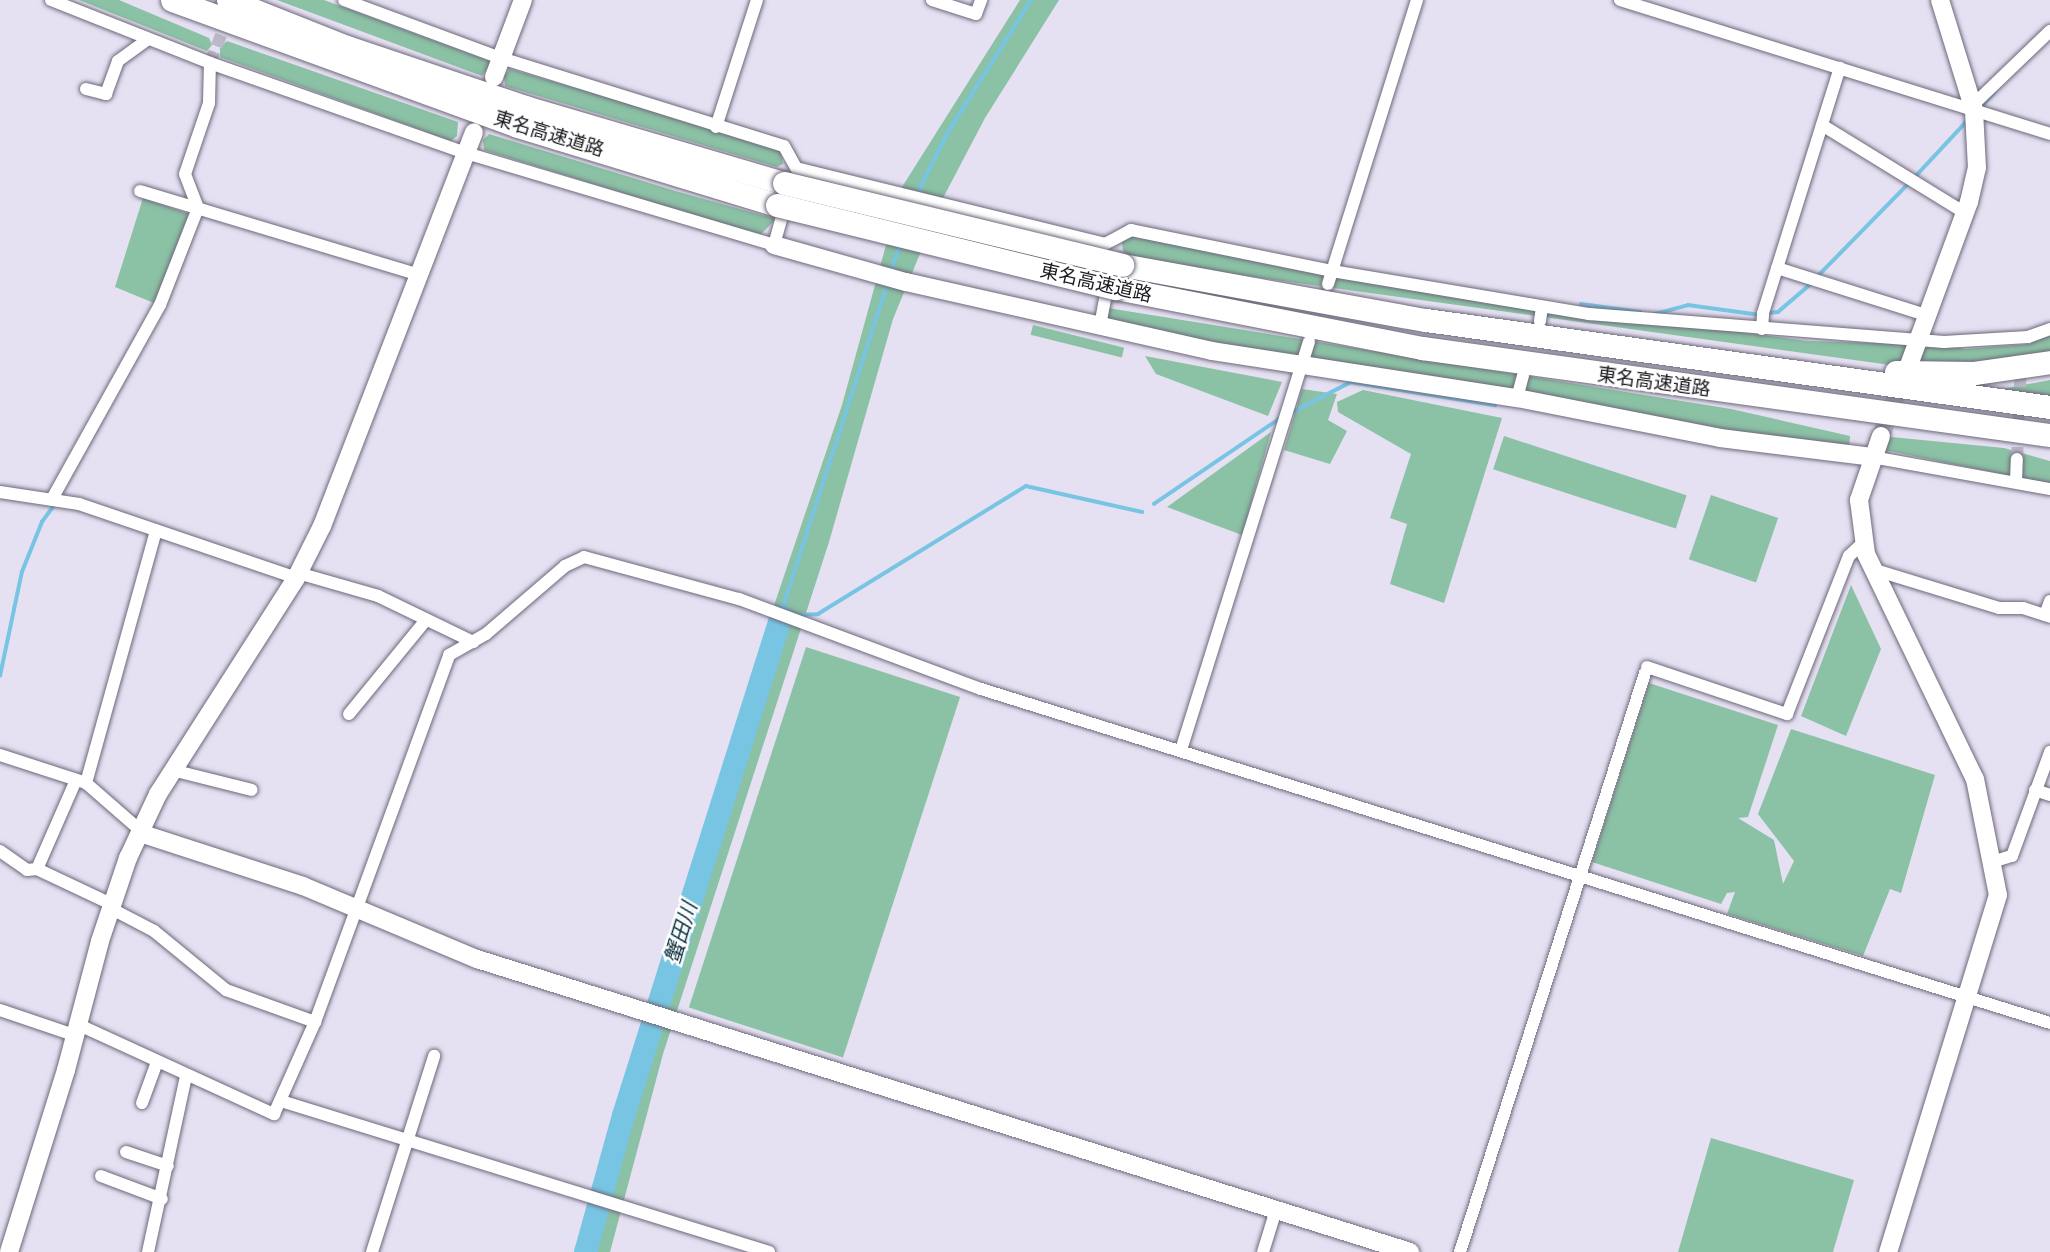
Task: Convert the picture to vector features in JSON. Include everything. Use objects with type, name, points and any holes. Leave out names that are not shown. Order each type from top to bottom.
[{"type":"highway","name":"東名高速道路","points":[[172,0],[518,126],[786,185],[1122,265],[1295,299],[1610,347],[2050,407]]},
{"type":"highway","name":"東名高速道路","points":[[228,0],[347,47],[525,107],[1116,288],[1422,348],[2050,435]]},
{"type":"highway","points":[[1610,347],[1930,374],[2005,371],[2050,362]]},
{"type":"highway","points":[[1986,427],[2050,444]]},
{"type":"street","points":[[51,0],[210,63],[466,153],[906,282],[1100,326],[1302,365],[1517,398],[1720,438],[1872,457],[2050,489]]},
{"type":"street","points":[[344,0],[501,58],[784,146],[786,185],[774,245]]},
{"type":"street","points":[[494,77],[523,0]]},
{"type":"street","points":[[716,127],[757,0]]},
{"type":"street","points":[[932,0],[976,14],[981,0]]},
{"type":"street","points":[[1330,277],[1417,0]]},
{"type":"street","points":[[1620,0],[1974,107],[2050,134]]},
{"type":"street","points":[[1909,365],[1965,213],[1977,168],[1974,107],[1940,0]]},
{"type":"street","points":[[1974,107],[2050,32]]},
{"type":"street","points":[[86,89],[106,94],[118,61],[148,39]]},
{"type":"street","points":[[52,499],[160,305],[198,208],[185,174],[209,103],[210,63]]},
{"type":"street","points":[[1762,330],[1777,268],[1840,68]]},
{"type":"street","points":[[1822,125],[1965,213]]},
{"type":"street","points":[[10,1252],[110,906],[140,832],[172,770],[297,575],[342,481],[474,132]]},
{"type":"street","points":[[786,185],[907,197],[1105,244],[1131,230],[1330,277],[1542,307],[1762,330],[1917,339],[2022,338],[2050,329]]},
{"type":"street","points":[[141,191],[420,275]]},
{"type":"street","points":[[1100,326],[1117,238]]},
{"type":"street","points":[[1777,268],[1926,315]]},
{"type":"street","points":[[1540,321],[1542,307]]},
{"type":"street","points":[[2021,358],[2022,338]]},
{"type":"street","points":[[1181,750],[1310,342]]},
{"type":"street","points":[[1517,398],[1523,375]]},
{"type":"street","points":[[1881,436],[1859,500],[1864,542],[1872,569],[1975,779],[1998,895],[1888,1252]]},
{"type":"street","points":[[2016,482],[2017,459]]},
{"type":"street","points":[[0,492],[52,499],[297,575],[351,586],[473,642]]},
{"type":"street","points":[[37,869],[81,781],[156,531]]},
{"type":"street","points":[[1460,1252],[1646,670],[1787,714],[1849,556],[1864,542]]},
{"type":"street","points":[[0,1010],[75,1030],[157,1062],[274,1114],[315,1022],[449,655],[473,642],[565,566],[584,557],[739,599],[981,689],[2050,1023]]},
{"type":"street","points":[[1872,569],[1998,608],[2048,616],[2050,601]]},
{"type":"street","points":[[349,714],[425,621]]},
{"type":"street","points":[[1992,862],[2012,856],[2050,752]]},
{"type":"street","points":[[0,755],[81,781],[140,832],[303,886],[356,911],[477,959],[1410,1252]]},
{"type":"street","points":[[172,770],[252,790]]},
{"type":"street","points":[[2035,790],[2050,795]]},
{"type":"street","points":[[0,850],[27,870],[37,869],[154,932],[226,990],[315,1022]]},
{"type":"street","points":[[372,1252],[434,1056]]},
{"type":"street","points":[[142,1103],[157,1062]]},
{"type":"street","points":[[148,1252],[162,1199],[186,1076]]},
{"type":"street","points":[[281,1101],[769,1252]]},
{"type":"street","points":[[126,1152],[168,1166]]},
{"type":"street","points":[[101,1176],[162,1199]]},
{"type":"street","points":[[1263,1252],[1276,1210]]},
{"type":"green space","points":[[79,0],[119,0],[209,38],[212,45],[207,51]]},
{"type":"green space","points":[[277,0],[324,0],[492,62],[482,76]]},
{"type":"green space","points":[[1020,0],[1059,0],[985,118],[943,198],[893,319],[829,542],[663,1054],[610,1252],[574,1252],[766,629],[842,405],[902,187]]},
{"type":"green space","points":[[227,41],[458,122],[457,136],[451,141],[220,57],[220,47]]},
{"type":"green space","points":[[510,69],[780,148],[783,164],[777,167],[505,86],[504,76]]},
{"type":"green space","points":[[489,134],[776,219],[761,234],[729,226],[484,150],[483,140]]},
{"type":"green space","points":[[143,198],[189,214],[154,303],[115,287]]},
{"type":"green space","points":[[1131,230],[1522,303],[1808,341],[1910,344],[1905,367],[1139,261],[1123,251],[1122,242]]},
{"type":"green space","points":[[1108,308],[1731,409],[1850,436],[1849,450],[1100,326]]},
{"type":"green space","points":[[1033,325],[1124,348],[1122,357],[1031,335]]},
{"type":"green space","points":[[2050,332],[2050,359],[1909,373],[1917,339],[1965,349],[2029,344]]},
{"type":"green space","points":[[1145,356],[1282,382],[1268,416],[1156,374]]},
{"type":"green space","points":[[2050,380],[2050,397],[1992,391]]},
{"type":"green space","points":[[1302,389],[1337,394],[1328,420],[1347,431],[1330,464],[1284,450]]},
{"type":"green space","points":[[1363,390],[1502,418],[1444,603],[1390,584],[1407,524],[1390,518],[1411,454],[1338,412],[1337,402]]},
{"type":"green space","points":[[1271,432],[1242,535],[1167,507]]},
{"type":"green space","points":[[1504,436],[1687,495],[1676,529],[1493,469]]},
{"type":"green space","points":[[1881,436],[2004,448],[2050,461],[2050,484],[1884,450]]},
{"type":"green space","points":[[1711,495],[1778,518],[1756,582],[1689,559]]},
{"type":"green space","points":[[1851,585],[1881,649],[1846,736],[1801,716]]},
{"type":"green space","points":[[806,647],[960,697],[843,1058],[689,1007]]},
{"type":"green space","points":[[1649,683],[1778,725],[1748,817],[1738,818],[1774,840],[1783,884],[1794,861],[1758,814],[1791,729],[1935,775],[1901,893],[1890,889],[1863,956],[1727,914],[1735,892],[1727,893],[1721,904],[1592,862]]},
{"type":"green space","points":[[1711,1138],[1854,1180],[1833,1252],[1678,1252]]},
{"type":"waterway","points":[[917,194],[947,134],[1031,0]]},
{"type":"waterway","points":[[1980,108],[1994,93]]},
{"type":"waterway","points":[[1915,177],[1967,121]]},
{"type":"waterway","points":[[1817,277],[1910,182]]},
{"type":"waterway","points":[[891,270],[900,245]]},
{"type":"waterway","points":[[782,610],[888,281]]},
{"type":"waterway","points":[[1768,313],[1778,312],[1812,283]]},
{"type":"waterway","points":[[1581,304],[1640,312]]},
{"type":"waterway","points":[[1655,314],[1688,305],[1760,315]]},
{"type":"waterway","points":[[1289,414],[1351,382],[1495,405]]},
{"type":"waterway","points":[[1154,504],[1282,417]]},
{"type":"waterway","points":[[794,615],[818,614],[1026,486],[1142,512]]},
{"type":"waterway","points":[[0,676],[22,572],[42,522],[53,507]]},
{"type":"waterway","name":"蟹田川","points":[[585,1252],[623,1115],[781,615]]},
{"type":"tunnel","points":[[210,63],[229,15]]},
{"type":"tunnel","points":[[2017,459],[2021,362]]},
{"type":"tunnel","points":[[1881,436],[1905,374]]}]
